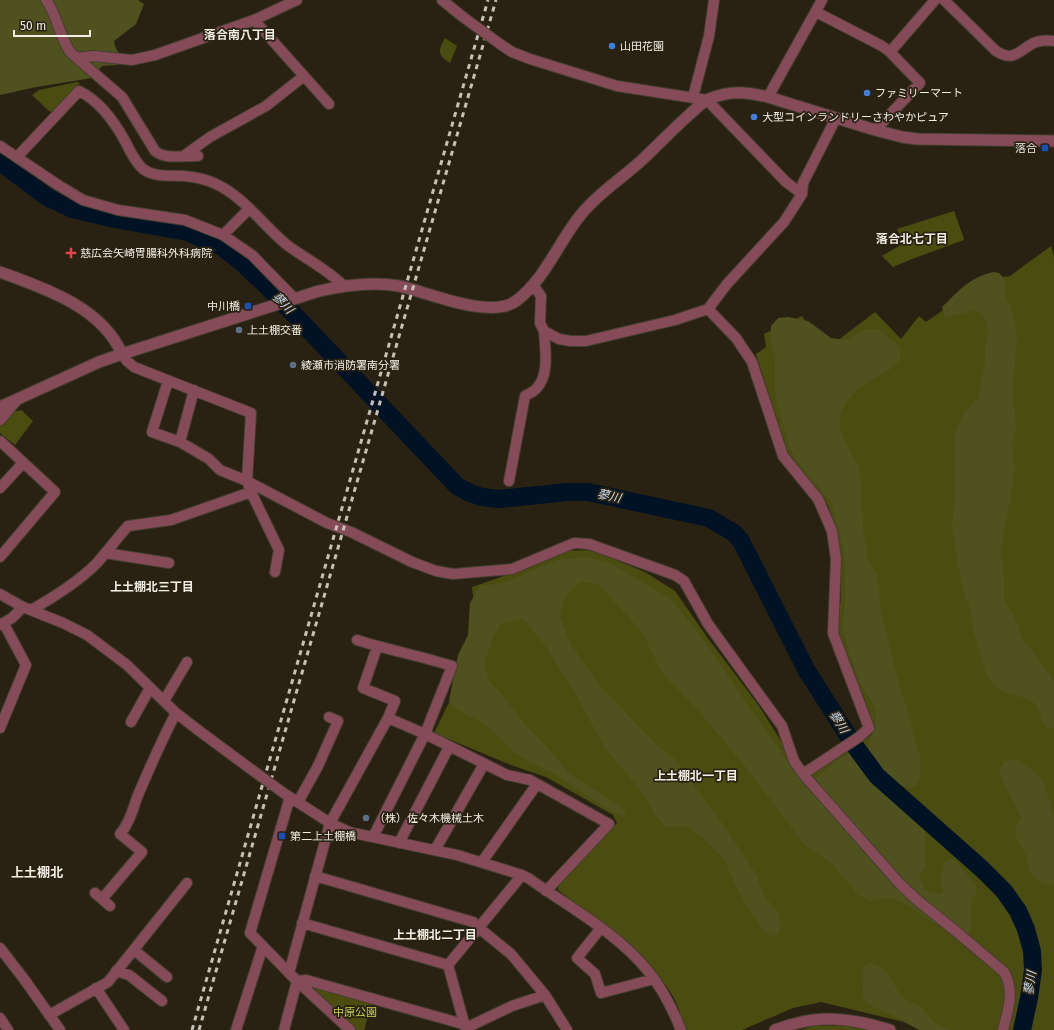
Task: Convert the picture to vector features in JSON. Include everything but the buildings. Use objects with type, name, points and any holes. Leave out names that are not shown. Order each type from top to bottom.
[{"type":"street","points":[[46,0],[53,8],[57,25],[65,45],[71,53],[122,97],[155,151],[166,157],[185,155],[198,156]]},
{"type":"street","points":[[77,58],[94,56],[132,60],[161,53],[254,20],[297,0]]},
{"type":"street","points":[[442,0],[500,44],[525,58],[617,86],[707,100],[786,182],[802,194]]},
{"type":"street","points":[[693,97],[709,36],[714,0]]},
{"type":"street","points":[[768,97],[822,0]]},
{"type":"street","points":[[890,52],[935,0]]},
{"type":"street","points":[[944,0],[996,51],[1003,55],[1016,55],[1034,43],[1054,41]]},
{"type":"street","points":[[816,12],[882,46],[890,52],[920,83],[875,130]]},
{"type":"street","points":[[254,20],[328,104]]},
{"type":"street","points":[[185,155],[210,137],[266,106],[304,76]]},
{"type":"street","points":[[17,157],[79,91],[88,96],[104,110],[144,170],[149,173],[163,176],[183,176],[208,180],[227,190],[287,244],[328,272],[344,286]]},
{"type":"street","points":[[0,407],[99,362],[293,299],[344,286],[378,284],[400,286],[478,307],[497,307],[515,302],[534,285],[582,213],[707,100],[720,95],[735,92],[768,97],[875,130],[917,139],[1054,141]]},
{"type":"street","points":[[544,331],[559,339],[586,341],[675,320],[708,309],[727,284],[784,222],[802,194],[803,183],[836,118]]},
{"type":"street","points":[[0,146],[70,193],[95,204],[118,210],[185,220],[223,235],[252,255],[293,299]]},
{"type":"street","points":[[223,235],[249,209]]},
{"type":"street","points":[[0,272],[59,295],[79,306],[113,336],[122,354],[134,367],[251,413],[247,481],[280,550],[275,572]]},
{"type":"street","points":[[509,481],[525,396],[535,390],[542,378],[545,365],[544,331],[540,323],[541,296],[534,285]]},
{"type":"street","points":[[708,309],[736,338],[750,358],[757,374],[783,456],[818,499],[832,531],[836,560],[833,633],[869,728],[859,737],[803,774]]},
{"type":"street","points":[[168,381],[152,432],[180,442],[209,459],[220,470],[247,481],[327,523],[351,532],[412,562],[436,571],[453,574],[512,569],[574,543],[589,544],[675,575],[684,581],[708,624],[782,726],[794,761],[803,774],[900,884],[917,900],[1004,972],[1008,979],[1011,992],[1003,1030]]},
{"type":"street","points":[[180,442],[194,390]]},
{"type":"street","points":[[0,420],[17,400]]},
{"type":"street","points":[[0,441],[55,492],[0,557]]},
{"type":"street","points":[[0,488],[23,463]]},
{"type":"street","points":[[0,728],[26,666],[2,624],[27,609],[54,596],[82,577],[128,526],[171,520],[251,492]]},
{"type":"street","points":[[105,553],[170,563]]},
{"type":"street","points":[[0,594],[27,609],[63,623],[87,635],[121,660],[176,713],[248,767],[330,823],[349,832],[435,850],[482,862],[522,875],[601,928],[635,957],[654,979],[665,996],[681,1030]]},
{"type":"street","points":[[357,640],[378,647],[452,666],[425,734],[373,837]]},
{"type":"street","points":[[289,973],[330,823],[388,718],[395,701],[363,688],[378,647]]},
{"type":"street","points":[[164,701],[187,662]]},
{"type":"street","points":[[131,722],[150,688]]},
{"type":"street","points":[[103,900],[142,852],[120,834],[127,827],[152,764],[176,713]]},
{"type":"street","points":[[336,717],[318,766],[291,797],[250,933],[297,981],[350,1030]]},
{"type":"street","points":[[388,718],[425,734],[507,775],[530,780],[609,824],[546,891]]},
{"type":"street","points":[[400,843],[449,747]]},
{"type":"street","points":[[435,850],[484,764]]},
{"type":"street","points":[[482,862],[537,784]]},
{"type":"street","points":[[448,965],[522,875]]},
{"type":"street","points":[[315,876],[473,922],[511,954],[545,995],[567,1030]]},
{"type":"street","points":[[49,1015],[108,982],[187,883]]},
{"type":"street","points":[[302,924],[448,965]]},
{"type":"street","points":[[601,928],[577,958],[595,974],[602,993],[654,979]]},
{"type":"street","points":[[236,1030],[263,946]]},
{"type":"street","points":[[0,948],[60,1030]]},
{"type":"street","points":[[134,950],[167,978]]},
{"type":"street","points":[[448,965],[466,1028]]},
{"type":"street","points":[[116,971],[129,975],[162,1001]]},
{"type":"street","points":[[297,981],[306,980],[466,1028],[512,1006],[545,995]]},
{"type":"street","points":[[284,1030],[297,981]]},
{"type":"street","points":[[96,988],[124,1030]]},
{"type":"street","points":[[0,1018],[8,1030]]},
{"type":"street","points":[[335,1030],[339,1019]]},
{"type":"street","points":[[775,1030],[804,1021],[820,1019],[856,1021],[890,1030]]},
{"type":"green space","points":[[445,38],[457,46],[450,63],[441,55],[440,52]]},
{"type":"green space","points":[[77,82],[80,83],[52,112],[32,95],[39,90]]},
{"type":"green space","points":[[954,211],[964,240],[893,267],[882,256],[904,243],[897,229]]},
{"type":"green space","points":[[1051,246],[1054,257],[1054,1030],[923,1030],[904,1022],[821,1002],[793,1008],[742,1030],[686,1030],[674,998],[651,967],[637,952],[558,890],[559,882],[617,823],[613,815],[546,777],[511,765],[434,733],[464,672],[475,611],[472,587],[565,551],[591,550],[645,572],[675,591],[707,637],[759,706],[786,749],[807,776],[874,733],[836,634],[841,598],[839,540],[828,505],[788,455],[756,354],[766,347],[764,334],[802,316],[824,351],[875,312],[901,339],[919,316],[926,322],[959,299],[973,281],[1010,276]]},
{"type":"green space","points":[[21,410],[33,421],[15,445],[0,433],[0,425],[14,412]]},
{"type":"green space","name":"中原公園","points":[[312,987],[372,1003],[364,1030],[355,1030],[311,990]]},
{"type":"green space","points":[[844,1025],[872,1030],[801,1030],[814,1026]]},
{"type":"shaded area","points":[[0,0],[138,0],[144,4],[136,24],[114,41],[121,58],[117,65],[102,66],[92,78],[36,87],[0,95]]},
{"type":"shaded area","points":[[993,272],[999,273],[1006,280],[1005,293],[1013,316],[1017,337],[1013,390],[1016,428],[1012,447],[1015,466],[1013,485],[1000,552],[1004,577],[1004,600],[1015,618],[1022,639],[1033,651],[1054,681],[1054,728],[1051,729],[1043,724],[1037,705],[1027,699],[1006,693],[994,687],[986,673],[973,630],[970,609],[962,585],[952,527],[954,505],[954,434],[963,414],[978,398],[985,364],[985,348],[988,330],[984,316],[976,310],[945,318],[942,307],[964,286],[977,278]]},
{"type":"shaded area","points":[[788,317],[808,321],[831,338],[845,340],[867,329],[880,330],[900,347],[900,360],[888,371],[860,387],[849,398],[841,412],[839,427],[844,440],[858,464],[861,481],[863,530],[868,559],[877,574],[880,604],[890,650],[920,757],[921,769],[919,779],[916,786],[909,788],[897,784],[872,760],[868,746],[876,722],[876,709],[859,681],[842,629],[845,603],[843,546],[831,502],[796,460],[789,446],[775,395],[775,359],[770,338],[771,326],[778,318]]},
{"type":"shaded area","points":[[585,557],[610,563],[671,599],[704,640],[747,704],[800,778],[812,782],[847,754],[859,751],[875,767],[887,783],[912,808],[922,823],[925,831],[926,865],[919,877],[925,890],[939,894],[943,891],[940,881],[945,862],[950,859],[956,861],[976,885],[976,893],[972,899],[970,931],[966,935],[941,927],[897,900],[889,898],[870,901],[858,895],[833,865],[804,844],[747,769],[703,716],[662,673],[642,632],[599,585],[581,581],[565,598],[560,617],[570,643],[598,683],[655,743],[674,758],[725,827],[756,874],[765,897],[779,914],[781,927],[777,935],[770,936],[762,928],[751,913],[736,887],[724,859],[702,837],[686,826],[667,827],[656,816],[644,795],[604,747],[578,698],[546,647],[523,619],[501,624],[491,641],[485,664],[489,681],[504,697],[523,722],[550,750],[569,773],[620,806],[625,811],[625,815],[619,815],[611,811],[557,775],[515,753],[495,733],[479,721],[455,708],[449,701],[458,655],[468,635],[470,603],[480,586],[504,583],[557,560]]},
{"type":"shaded area","points":[[1017,759],[1030,768],[1043,781],[1054,816],[1054,885],[1044,884],[1035,879],[1029,871],[1026,856],[1016,837],[1015,827],[1021,817],[999,771],[1004,762]]},
{"type":"shaded area","points":[[869,963],[884,969],[901,995],[908,1001],[919,1005],[933,1021],[949,1030],[919,1030],[872,1006],[863,999],[862,968]]},
{"type":"waterway","name":"蓼川","points":[[0,162],[47,197],[72,209],[115,219],[187,232],[222,247],[269,288],[457,486],[470,493],[482,497],[499,499],[568,492],[588,492],[709,518],[734,533],[741,541],[807,671],[852,742],[877,776],[982,869],[1004,891],[1018,911],[1026,929],[1032,951],[1033,970],[1022,1030]]},
{"type":"railway","points":[[192,1030],[488,0]]},
{"type":"railway","points":[[199,1030],[496,0]]},
{"type":"place","name":"山田花園","points":[[612,46]]},
{"type":"place","name":"ファミリーマート","points":[[867,93]]},
{"type":"place","name":"大型コインランドリーさわやかピュア","points":[[754,117]]},
{"type":"place","name":"落合","points":[[1045,148]]},
{"type":"place","name":"慈広会矢崎胃腸科外科病院","points":[[71,253]]},
{"type":"place","name":"中川橋","points":[[248,306]]},
{"type":"place","name":"上土棚交番","points":[[239,330]]},
{"type":"place","name":"綾瀬市消防署南分署","points":[[293,365]]},
{"type":"place","name":"（株）佐々木機械土木","points":[[366,818]]},
{"type":"place","name":"第二上土棚橋","points":[[282,836]]},
{"type":"district","name":"落合南八丁目","points":[[240,35]]},
{"type":"district","name":"落合北七丁目","points":[[912,239]]},
{"type":"district","name":"上土棚北三丁目","points":[[152,587]]},
{"type":"district","name":"上土棚北一丁目","points":[[696,776]]},
{"type":"district","name":"上土棚北","points":[[37,872]]},
{"type":"district","name":"上土棚北二丁目","points":[[435,935]]}]
